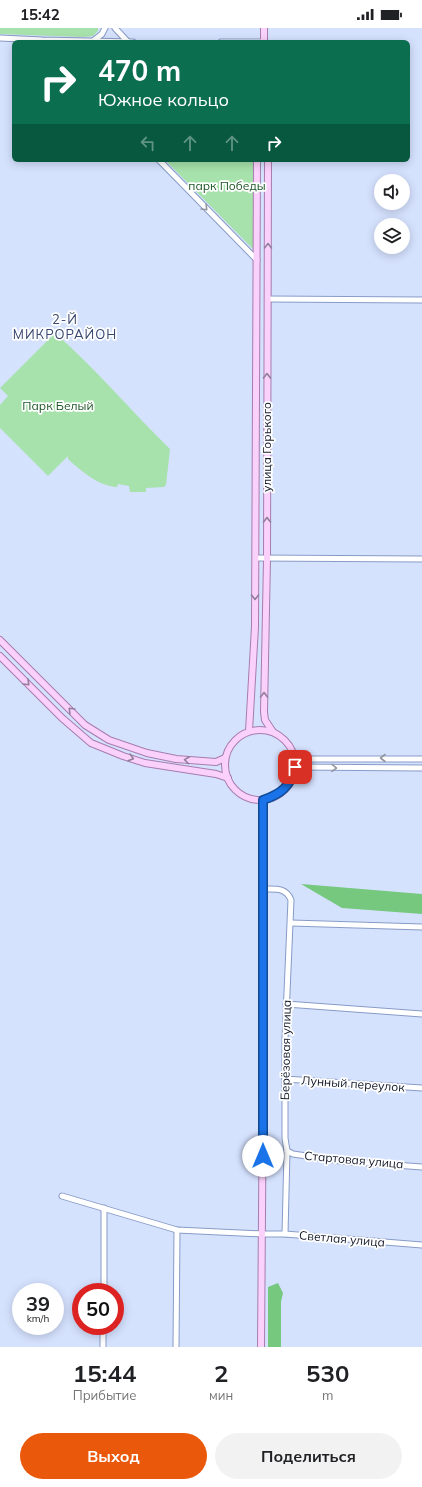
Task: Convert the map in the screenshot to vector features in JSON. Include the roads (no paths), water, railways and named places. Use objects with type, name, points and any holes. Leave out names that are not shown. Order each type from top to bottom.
[{"type":"main road","points":[[264,28],[264,40]]},
{"type":"main road","name":"улица Горького","points":[[250,731],[255,627],[256,558],[258,162]]},
{"type":"main road","name":"улица Горького","points":[[268,162],[267,559],[264,712],[265,720],[273,732]]},
{"type":"main road","points":[[257,299],[268,299]]},
{"type":"main road","points":[[0,640],[85,725],[109,740],[147,753],[176,758],[216,762],[225,758]]},
{"type":"main road","points":[[0,656],[78,733],[104,749],[156,765],[216,774],[228,778]]},
{"type":"main road","points":[[262,730],[273,732],[286,742],[294,759],[295,767],[288,784],[282,791],[263,800],[249,798],[235,790],[228,778],[225,768],[225,758],[232,743],[250,731],[262,730]]},
{"type":"main road","points":[[104,749],[109,740]]},
{"type":"main road","points":[[261,1347],[263,1234],[263,800]]},
{"type":"street","points":[[95,40],[102,34],[105,28]]},
{"type":"street","points":[[115,28],[126,40]]},
{"type":"street","points":[[0,38],[28,40]]},
{"type":"street","points":[[161,162],[257,260]]},
{"type":"street","points":[[268,299],[422,300]]},
{"type":"street","points":[[256,558],[422,559]]},
{"type":"street","points":[[294,759],[422,759]]},
{"type":"street","points":[[295,767],[422,768]]},
{"type":"street","name":"Берёзовая улица","points":[[263,888],[284,890],[288,893],[291,900],[286,1004],[285,1144],[287,1152],[285,1234]]},
{"type":"street","points":[[291,923],[422,927]]},
{"type":"street","points":[[286,1004],[422,1014]]},
{"type":"street","name":"Лунный переулок","points":[[285,1079],[422,1088]]},
{"type":"street","name":"Стартовая улица","points":[[287,1152],[341,1161],[422,1167]]},
{"type":"street","name":"Светлая улица","points":[[62,1196],[177,1230],[285,1234],[422,1246]]},
{"type":"street","points":[[104,1208],[104,1283]]},
{"type":"street","points":[[176,1347],[177,1230]]},
{"type":"street","points":[[103,1335],[103,1347]]},
{"type":"district","name":"2-Й МИКРОРАЙОН","points":[[65,326]]},
{"type":"park label","name":"парк Победы","points":[[227,186]]},
{"type":"park label","name":"Парк Белый","points":[[58,406]]}]
